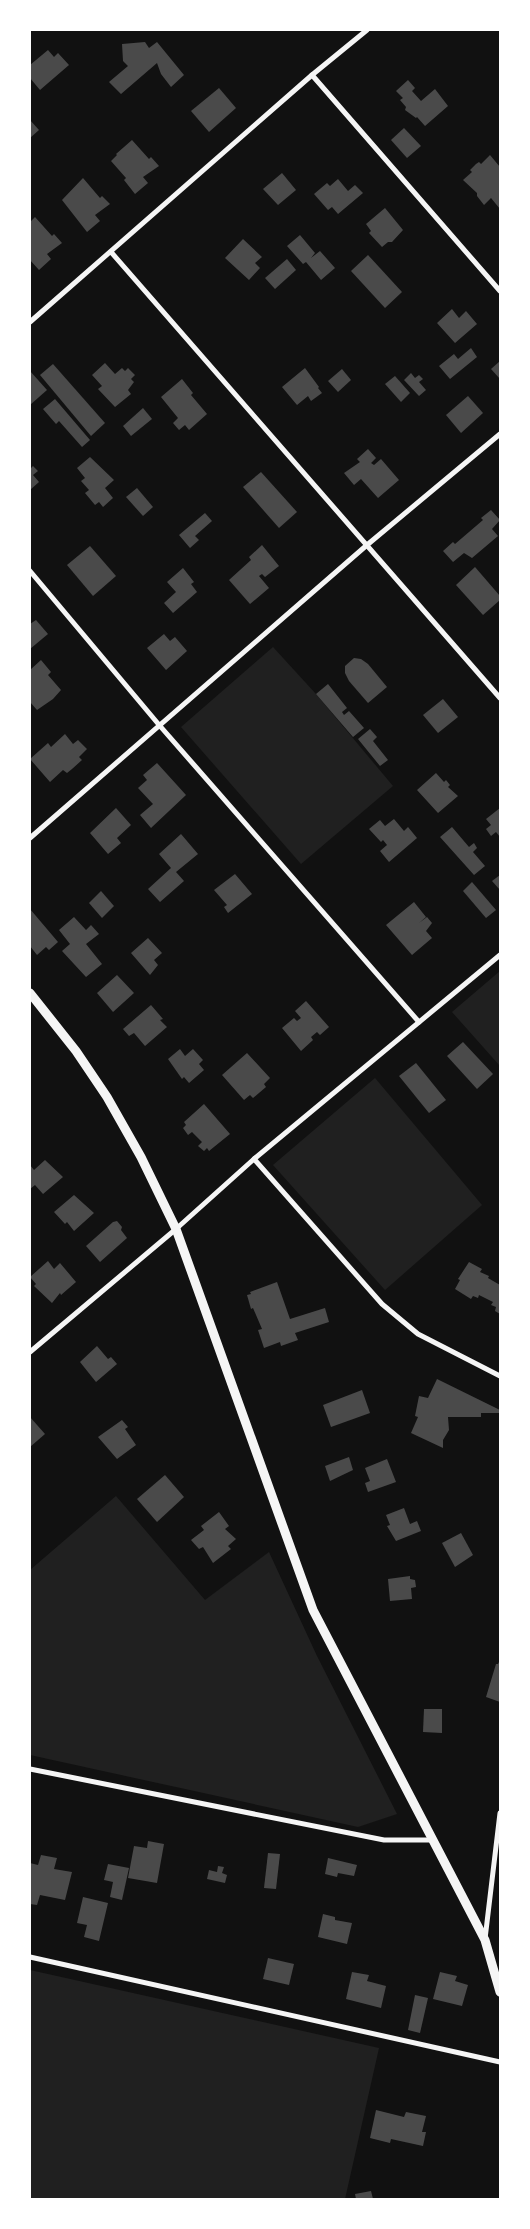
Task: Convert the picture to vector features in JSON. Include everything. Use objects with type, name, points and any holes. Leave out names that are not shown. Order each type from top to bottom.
[{"type":"street","points":[[30,322],[312,75],[367,30]]},
{"type":"street","points":[[312,75],[500,291]]},
{"type":"street","points":[[111,252],[500,698]]},
{"type":"street","points":[[30,838],[367,546],[500,434]]},
{"type":"street","points":[[30,571],[160,726],[419,1022]]},
{"type":"street","points":[[30,1352],[176,1229],[254,1159],[500,954]]},
{"type":"street","points":[[30,993],[76,1051],[107,1097],[141,1156],[176,1229],[313,1610],[485,1940],[500,1992]]},
{"type":"street","points":[[254,1159],[382,1304],[418,1334],[500,1376]]},
{"type":"street","points":[[30,1769],[384,1840],[434,1840]]},
{"type":"street","points":[[485,1940],[500,1813]]},
{"type":"street","points":[[30,1958],[500,2062]]},
{"type":"shaded area","points":[[273,647],[316,694],[393,786],[301,864],[181,727]]},
{"type":"shaded area","points":[[500,971],[500,1066],[452,1012]]},
{"type":"shaded area","points":[[375,1078],[482,1205],[385,1290],[273,1165]]},
{"type":"shaded area","points":[[116,1496],[205,1600],[269,1552],[317,1656],[397,1814],[358,1827],[30,1755],[30,1570]]},
{"type":"shaded area","points":[[30,1970],[379,2048],[345,2199],[30,2199]]},
{"type":"building","points":[[145,42],[149,48],[157,42],[184,75],[171,87],[161,74],[157,63],[121,94],[109,82],[128,66],[123,61],[122,44]]},
{"type":"building","points":[[48,50],[54,57],[58,53],[69,65],[40,90],[30,78],[30,65]]},
{"type":"building","points":[[408,80],[415,88],[412,91],[421,101],[435,89],[448,106],[425,126],[417,117],[405,110],[406,107],[400,100],[403,98],[396,91]]},
{"type":"building","points":[[219,88],[236,108],[209,132],[191,111]]},
{"type":"building","points":[[30,120],[39,130],[30,138]]},
{"type":"building","points":[[404,128],[421,146],[407,158],[391,140]]},
{"type":"building","points":[[132,140],[149,159],[151,157],[159,166],[143,177],[148,183],[135,194],[124,180],[126,178],[111,161]]},
{"type":"building","points":[[490,155],[500,167],[500,209],[491,198],[484,205],[477,196],[477,193],[463,180],[472,172],[470,170],[476,164],[479,162],[481,164]]},
{"type":"building","points":[[282,173],[296,190],[278,205],[263,189]]},
{"type":"building","points":[[83,178],[100,198],[102,196],[110,204],[95,215],[100,221],[87,232],[62,200]]},
{"type":"building","points":[[338,179],[348,191],[355,185],[363,193],[338,214],[332,207],[328,210],[314,194],[327,183],[330,186]]},
{"type":"building","points":[[385,208],[403,230],[392,242],[388,242],[382,247],[369,233],[371,231],[366,224]]},
{"type":"building","points":[[35,217],[52,236],[54,234],[62,243],[47,254],[51,259],[39,270],[30,260],[30,222]]},
{"type":"building","points":[[300,235],[315,253],[311,258],[320,251],[335,268],[321,280],[306,262],[303,264],[287,246]]},
{"type":"building","points":[[243,239],[262,257],[255,263],[260,268],[249,280],[225,258]]},
{"type":"building","points":[[368,255],[402,292],[385,308],[351,271]]},
{"type":"building","points":[[287,259],[296,270],[275,289],[265,278]]},
{"type":"building","points":[[452,309],[459,318],[466,311],[477,324],[455,343],[437,323]]},
{"type":"building","points":[[471,348],[477,357],[450,379],[439,366],[454,354],[458,359]]},
{"type":"building","points":[[500,361],[500,379],[491,369]]},
{"type":"building","points":[[105,363],[115,374],[122,368],[125,371],[128,368],[135,375],[131,379],[134,382],[128,390],[131,394],[115,407],[98,389],[102,386],[92,375]]},
{"type":"building","points":[[53,364],[105,423],[91,436],[40,375]]},
{"type":"building","points":[[305,368],[322,393],[311,401],[308,396],[297,405],[282,387]]},
{"type":"building","points":[[342,369],[351,380],[338,392],[328,381]]},
{"type":"building","points":[[30,371],[47,390],[30,405]]},
{"type":"building","points":[[411,373],[415,378],[419,375],[423,379],[419,382],[426,390],[419,396],[404,380]]},
{"type":"building","points":[[395,376],[410,393],[401,402],[385,384]]},
{"type":"building","points":[[182,379],[193,393],[191,395],[207,414],[189,430],[185,425],[179,430],[173,423],[178,418],[161,397]]},
{"type":"building","points":[[468,396],[483,413],[461,433],[446,415]]},
{"type":"building","points":[[55,399],[90,440],[82,447],[59,421],[56,424],[43,409]]},
{"type":"building","points":[[143,408],[152,419],[131,436],[123,426]]},
{"type":"building","points":[[368,449],[376,458],[371,463],[374,465],[381,459],[399,480],[378,498],[361,479],[354,485],[344,473],[360,462],[357,459]]},
{"type":"building","points":[[90,457],[114,480],[105,488],[113,498],[103,507],[99,502],[95,505],[85,493],[89,490],[81,481],[85,478],[77,468]]},
{"type":"building","points":[[33,466],[38,471],[33,475],[39,482],[30,490],[30,469]]},
{"type":"building","points":[[261,472],[297,512],[279,528],[243,487]]},
{"type":"building","points":[[137,488],[153,507],[143,516],[126,497]]},
{"type":"building","points":[[491,510],[500,520],[492,529],[498,536],[472,558],[464,553],[453,562],[443,551],[453,542],[455,544],[483,520],[481,518]]},
{"type":"building","points":[[205,513],[212,521],[195,536],[199,540],[190,548],[179,535]]},
{"type":"building","points":[[262,545],[279,566],[265,577],[262,574],[259,576],[269,588],[250,604],[229,580],[251,560],[249,557]]},
{"type":"building","points":[[90,546],[116,576],[93,596],[67,565]]},
{"type":"building","points":[[475,567],[500,596],[500,600],[483,615],[456,585]]},
{"type":"building","points":[[183,568],[194,582],[191,584],[197,592],[173,613],[164,603],[176,592],[167,582]]},
{"type":"building","points":[[36,620],[48,634],[30,649],[30,624]]},
{"type":"building","points":[[164,634],[170,641],[175,637],[187,651],[166,670],[147,648]]},
{"type":"building","points":[[354,658],[361,659],[368,664],[387,687],[368,703],[349,681],[345,673],[345,666]]},
{"type":"building","points":[[41,660],[51,672],[48,675],[61,690],[53,699],[37,710],[30,702],[30,670]]},
{"type":"building","points":[[328,684],[347,708],[342,712],[344,715],[349,711],[364,728],[353,737],[316,694]]},
{"type":"building","points":[[443,699],[458,717],[438,733],[423,715]]},
{"type":"building","points":[[370,729],[377,737],[373,741],[388,760],[380,766],[358,739]]},
{"type":"building","points":[[65,734],[73,744],[78,740],[87,749],[79,757],[82,760],[72,769],[67,773],[63,770],[50,782],[30,759],[48,743],[51,747]]},
{"type":"building","points":[[157,763],[186,795],[151,828],[140,815],[153,804],[138,788],[147,780],[143,775]]},
{"type":"building","points":[[436,773],[444,782],[446,780],[450,785],[448,787],[458,796],[438,813],[417,790]]},
{"type":"building","points":[[116,808],[131,825],[117,838],[121,843],[108,854],[90,833]]},
{"type":"building","points":[[500,808],[500,837],[496,832],[491,836],[486,829],[491,825],[486,819]]},
{"type":"building","points":[[394,819],[404,831],[408,827],[417,838],[389,862],[380,851],[387,845],[383,840],[381,842],[369,829],[380,820],[385,826]]},
{"type":"building","points":[[452,827],[469,847],[474,843],[477,848],[473,852],[485,866],[474,875],[440,837]]},
{"type":"building","points":[[181,834],[198,854],[176,872],[184,881],[160,902],[148,889],[171,868],[159,854]]},
{"type":"building","points":[[235,874],[252,894],[228,913],[224,907],[227,905],[214,890]]},
{"type":"building","points":[[500,875],[500,890],[492,881]]},
{"type":"building","points":[[472,882],[496,910],[486,918],[463,891]]},
{"type":"building","points":[[101,891],[114,906],[102,918],[89,903]]},
{"type":"building","points":[[414,902],[426,917],[419,923],[427,917],[432,923],[426,931],[432,938],[412,955],[386,925]]},
{"type":"building","points":[[30,909],[58,942],[49,950],[46,947],[37,955],[30,946]]},
{"type":"building","points":[[74,917],[86,930],[91,925],[99,934],[86,944],[102,964],[86,977],[62,951],[70,944],[59,930]]},
{"type":"building","points":[[148,938],[162,953],[154,960],[158,965],[150,975],[131,953]]},
{"type":"building","points":[[117,975],[134,993],[113,1012],[97,993]]},
{"type":"building","points":[[306,1001],[329,1027],[320,1035],[317,1032],[311,1037],[313,1040],[301,1051],[282,1028],[294,1018],[297,1021],[301,1018],[295,1011]]},
{"type":"building","points":[[151,1005],[163,1019],[160,1020],[167,1027],[145,1046],[134,1033],[129,1036],[123,1029]]},
{"type":"building","points":[[463,1042],[493,1074],[477,1089],[447,1056]]},
{"type":"building","points":[[180,1049],[185,1056],[193,1049],[203,1060],[199,1064],[204,1070],[189,1083],[184,1077],[182,1079],[168,1059]]},
{"type":"building","points":[[247,1053],[270,1078],[264,1084],[266,1087],[253,1098],[250,1095],[244,1100],[222,1075]]},
{"type":"building","points":[[416,1063],[446,1100],[429,1113],[399,1076]]},
{"type":"building","points":[[204,1104],[230,1134],[209,1151],[207,1148],[204,1151],[198,1146],[202,1142],[192,1132],[188,1135],[183,1128],[186,1125],[184,1122]]},
{"type":"building","points":[[45,1160],[63,1177],[43,1194],[35,1185],[30,1189],[30,1165],[34,1170]]},
{"type":"building","points":[[74,1195],[94,1213],[74,1231],[67,1222],[65,1224],[54,1212]]},
{"type":"building","points":[[117,1221],[127,1238],[100,1262],[86,1246],[113,1222]]},
{"type":"building","points":[[48,1261],[54,1269],[60,1263],[76,1282],[61,1295],[60,1293],[52,1303],[34,1286],[36,1284],[30,1277]]},
{"type":"building","points":[[469,1262],[482,1269],[480,1272],[489,1276],[488,1278],[500,1285],[500,1314],[495,1311],[496,1307],[491,1305],[493,1302],[479,1295],[478,1298],[473,1296],[471,1299],[455,1289],[460,1280],[458,1279]]},
{"type":"building","points":[[277,1282],[290,1319],[325,1308],[329,1322],[295,1333],[298,1340],[281,1346],[280,1342],[264,1348],[258,1330],[262,1329],[253,1308],[251,1309],[247,1295],[251,1294],[250,1292]]},
{"type":"building","points":[[97,1346],[108,1359],[111,1357],[117,1364],[96,1382],[80,1362]]},
{"type":"building","points":[[437,1379],[500,1410],[500,1413],[481,1413],[481,1417],[448,1417],[449,1430],[443,1440],[443,1448],[411,1433],[418,1417],[415,1416],[419,1396],[428,1398]]},
{"type":"building","points":[[362,1390],[370,1413],[331,1427],[323,1405]]},
{"type":"building","points":[[30,1417],[45,1434],[30,1447]]},
{"type":"building","points":[[122,1420],[128,1427],[125,1429],[136,1445],[117,1459],[98,1437]]},
{"type":"building","points":[[349,1457],[353,1470],[330,1481],[325,1466]]},
{"type":"building","points":[[387,1459],[396,1482],[368,1492],[365,1483],[370,1481],[365,1468]]},
{"type":"building","points":[[165,1475],[184,1497],[157,1522],[137,1499]]},
{"type":"building","points":[[404,1508],[410,1524],[417,1521],[421,1531],[396,1541],[387,1526],[390,1525],[386,1515]]},
{"type":"building","points":[[219,1512],[229,1526],[225,1529],[236,1539],[228,1546],[231,1549],[213,1563],[203,1547],[199,1549],[191,1540],[204,1530],[201,1526]]},
{"type":"building","points":[[461,1533],[473,1555],[455,1567],[442,1543]]},
{"type":"building","points":[[410,1576],[410,1579],[415,1580],[416,1587],[411,1588],[412,1599],[390,1601],[388,1579]]},
{"type":"building","points":[[500,1660],[500,1702],[486,1697],[496,1664]]},
{"type":"building","points":[[424,1709],[442,1709],[442,1733],[423,1732]]},
{"type":"building","points":[[148,1841],[164,1844],[157,1883],[128,1878],[134,1846],[147,1848]]},
{"type":"building","points":[[268,1853],[280,1854],[276,1889],[264,1888]]},
{"type":"building","points":[[41,1855],[57,1858],[54,1869],[72,1872],[65,1900],[40,1895],[37,1905],[30,1904],[30,1863],[38,1865]]},
{"type":"building","points":[[328,1858],[357,1865],[354,1876],[338,1873],[337,1877],[325,1874]]},
{"type":"building","points":[[108,1864],[129,1868],[122,1900],[110,1897],[113,1882],[104,1880]]},
{"type":"building","points":[[218,1866],[224,1867],[222,1873],[227,1875],[225,1883],[207,1879],[209,1870],[217,1872]]},
{"type":"building","points":[[83,1897],[108,1903],[99,1941],[84,1937],[87,1925],[77,1923]]},
{"type":"building","points":[[323,1914],[335,1917],[335,1920],[352,1923],[347,1944],[318,1937]]},
{"type":"building","points":[[268,1958],[294,1964],[289,1985],[263,1979]]},
{"type":"building","points":[[352,1972],[369,1975],[367,1981],[386,1986],[381,2008],[346,1999]]},
{"type":"building","points":[[440,1972],[457,1976],[455,1981],[468,1985],[462,2006],[433,1999]]},
{"type":"building","points":[[415,1995],[428,1998],[420,2033],[408,2030]]},
{"type":"building","points":[[376,2110],[404,2117],[406,2112],[426,2116],[422,2132],[426,2132],[423,2146],[391,2139],[390,2143],[370,2138]]},
{"type":"building","points":[[371,2191],[373,2199],[356,2199],[355,2194]]}]
